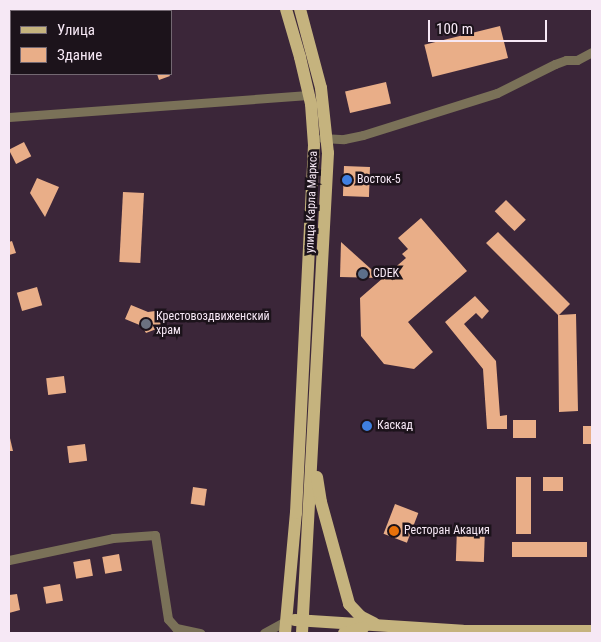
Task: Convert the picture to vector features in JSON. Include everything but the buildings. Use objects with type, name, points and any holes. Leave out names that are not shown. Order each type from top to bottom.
[{"type":"main road","name":"улица Карла Маркса","points":[[285,627],[296,513],[309,276],[314,138],[308,95],[286,9]]},
{"type":"main road","name":"улица Карла Маркса","points":[[300,9],[321,88],[327,137],[323,273],[313,457]]},
{"type":"main road","points":[[302,633],[313,457]]},
{"type":"main road","points":[[313,457],[321,502],[349,604],[360,616],[378,626]]},
{"type":"main road","points":[[285,627],[303,620],[463,631],[592,631]]},
{"type":"main road","points":[[344,633],[378,626]]},
{"type":"street","points":[[314,138],[344,139],[363,135],[497,93],[555,64],[566,60],[577,60],[592,52]]},
{"type":"street","points":[[9,117],[308,95]]},
{"type":"street","points":[[9,560],[113,538],[155,535],[168,619],[176,628],[200,633]]},
{"type":"street","points":[[264,633],[285,627]]},
{"type":"place","name":"Восток-5","points":[[347,180]]},
{"type":"place","name":"CDEK","points":[[363,274]]},
{"type":"place","name":"Крестовоздвиженский храм","points":[[146,324]]},
{"type":"place","name":"Каскад","points":[[367,426]]},
{"type":"place","name":"Ресторан Акация","points":[[394,531]]}]
